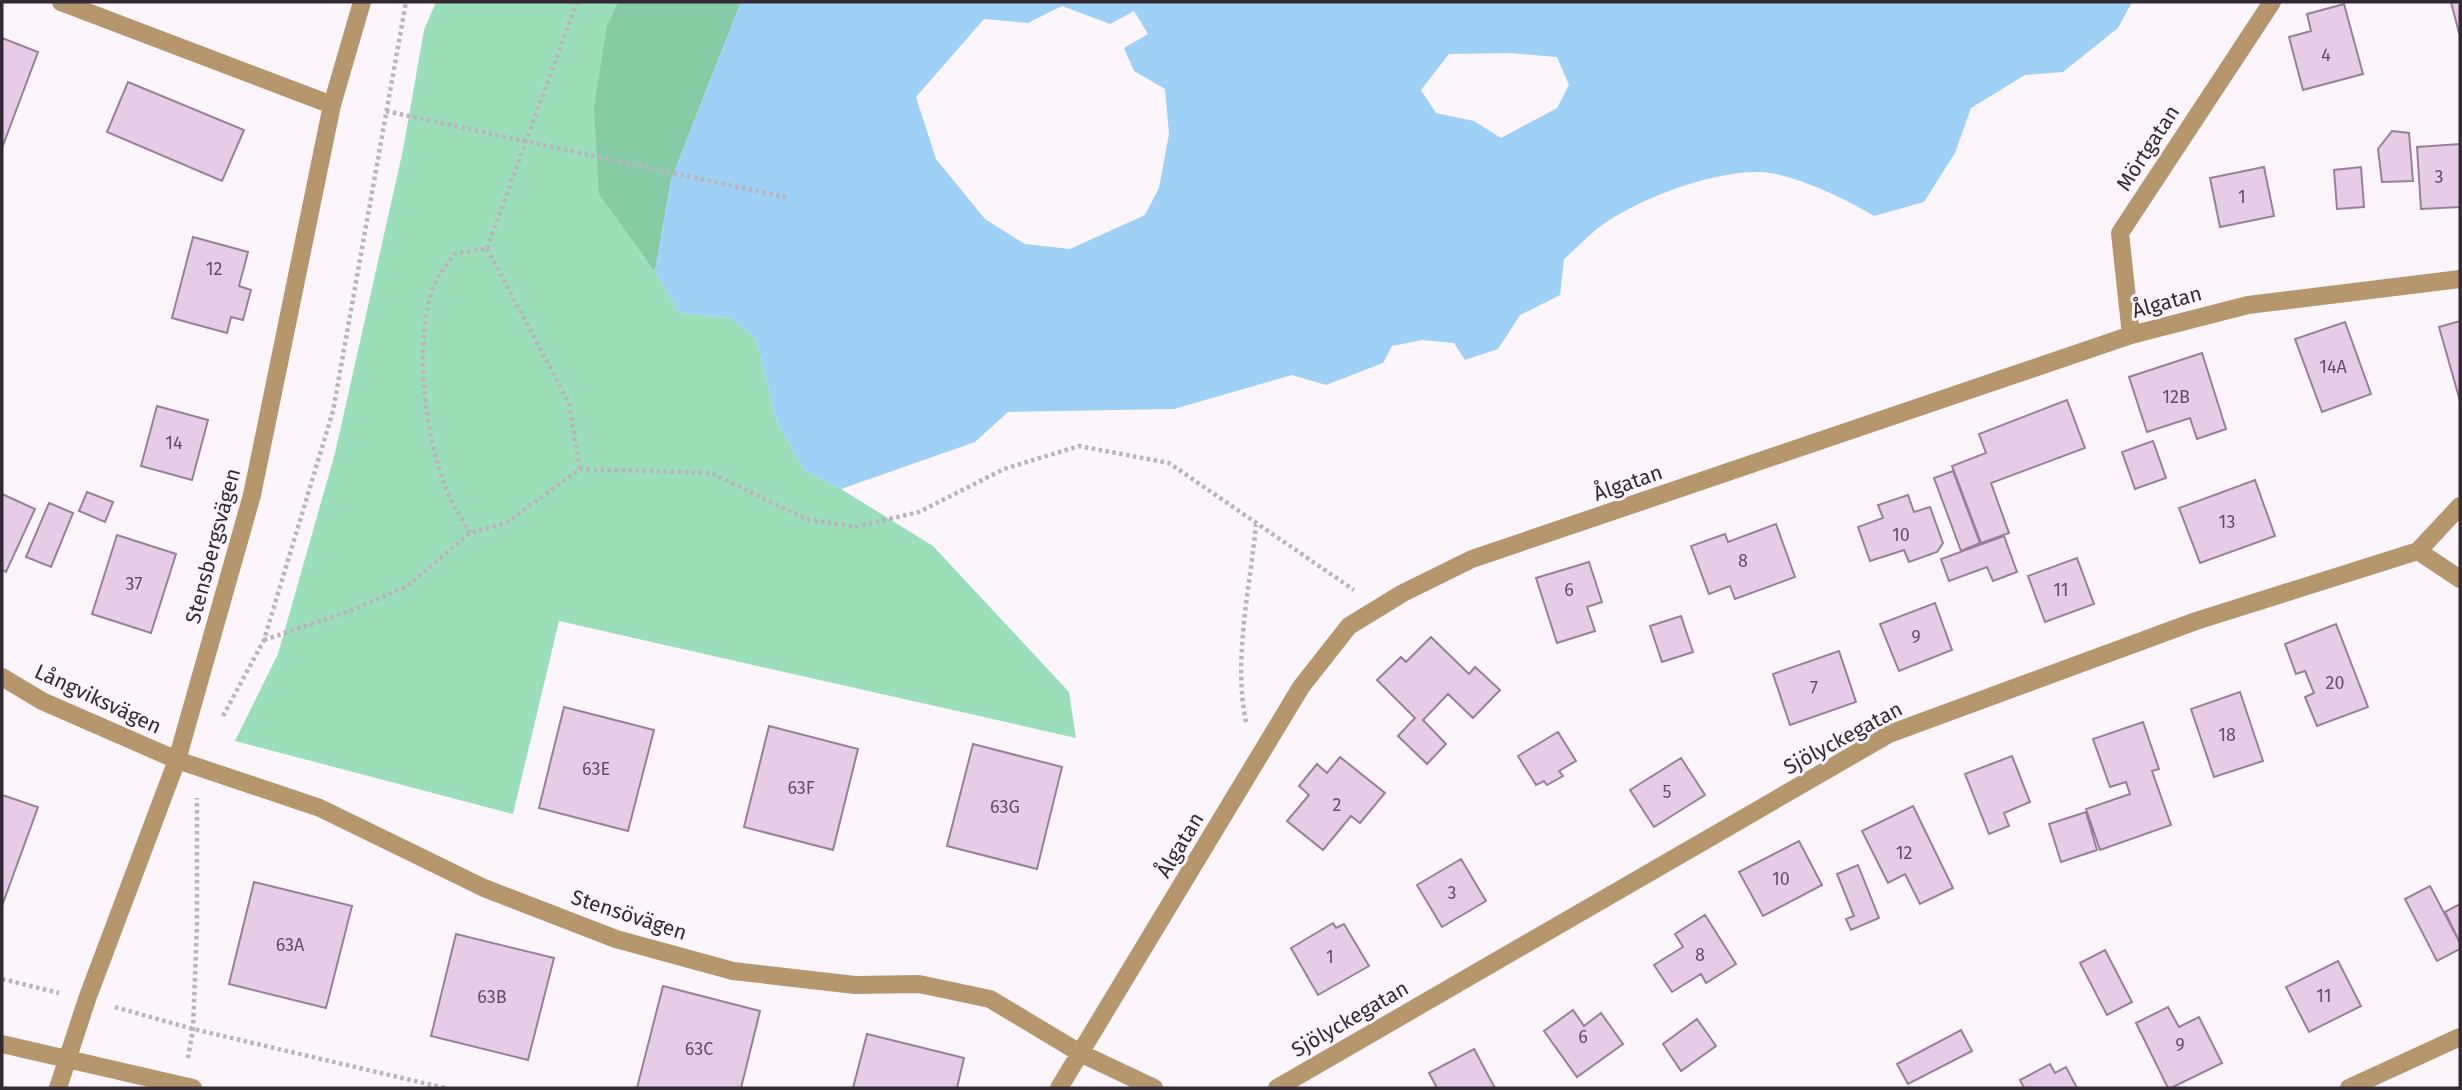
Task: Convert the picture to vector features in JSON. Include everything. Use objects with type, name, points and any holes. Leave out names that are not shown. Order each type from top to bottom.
[{"type":"street","points":[[61,2],[332,105]]},
{"type":"street","name":"Stensbergsvägen","points":[[58,1088],[87,999],[177,760],[252,495],[332,105],[362,2]]},
{"type":"street","name":"Mörtgatan","points":[[2131,335],[2120,233],[2272,2]]},
{"type":"street","name":"Ålgatan","points":[[1059,1088],[1309,677],[1349,626],[1380,607],[1472,559],[2131,335],[2248,305],[2460,279]]},
{"type":"street","name":"Sjölyckegatan","points":[[1278,1088],[1889,734],[2196,621],[2418,551],[2460,506]]},
{"type":"street","points":[[2418,551],[2460,579]]},
{"type":"street","name":"Långviksvägen","points":[[2,677],[42,701],[177,760]]},
{"type":"street","name":"Stensövägen","points":[[177,760],[320,808],[484,887],[616,939],[733,971],[855,985],[919,984],[990,999],[1080,1053]]},
{"type":"street","points":[[2349,1088],[2460,1037]]},
{"type":"street","points":[[2,1044],[193,1088]]},
{"type":"street","points":[[1080,1053],[1154,1088]]},
{"type":"path","points":[[193,1029],[197,924],[196,801],[222,718],[264,640],[333,411],[406,2]]},
{"type":"path","points":[[577,2],[487,248],[569,403],[580,469]]},
{"type":"path","points":[[386,111],[789,198]]},
{"type":"path","points":[[470,533],[445,487],[425,410],[423,369],[426,324],[434,285],[454,254],[487,248]]},
{"type":"path","points":[[264,640],[347,612],[406,587],[470,533],[506,523],[580,469],[711,473],[806,519],[855,527],[919,512],[1004,469],[1079,446],[1169,463],[1256,525],[1380,607]]},
{"type":"path","points":[[1254,765],[1242,707],[1242,647],[1256,525]]},
{"type":"path","points":[[2,979],[87,999],[193,1029],[445,1088]]},
{"type":"green space","points":[[436,2],[618,2],[607,25],[599,195],[655,272],[680,313],[731,318],[756,339],[777,422],[805,471],[841,489],[933,546],[1069,692],[1076,738],[559,621],[513,814],[235,741],[278,654],[335,453],[403,150],[424,30]]},
{"type":"green space","points":[[618,2],[741,2],[671,180],[655,272],[599,195],[594,108],[607,25]]},
{"type":"water","points":[[741,2],[2132,2],[2118,28],[2063,72],[2025,75],[1971,108],[1955,153],[1924,202],[1874,216],[1818,188],[1773,173],[1742,173],[1702,180],[1641,203],[1596,229],[1564,259],[1560,295],[1520,315],[1498,349],[1465,360],[1454,343],[1422,340],[1392,346],[1383,363],[1326,385],[1292,375],[1174,409],[1008,412],[975,442],[841,489],[805,471],[777,422],[756,339],[731,318],[680,313],[655,272],[671,180]],"holes":[[[1062,6],[1110,24],[1134,11],[1148,34],[1124,48],[1134,71],[1165,89],[1169,134],[1159,188],[1145,215],[1070,249],[1025,244],[985,219],[936,159],[916,97],[984,19],[1028,23]],[[1509,53],[1557,57],[1569,85],[1557,108],[1501,138],[1474,121],[1436,113],[1421,90],[1449,54]]]},
{"type":"building","points":[[2451,2],[2460,2],[2460,33],[2459,33]]},
{"type":"building","points":[[2344,4],[2363,74],[2303,90],[2289,37],[2311,31],[2307,14]]},
{"type":"building","points":[[2,38],[38,52],[2,148]]},
{"type":"building","points":[[128,82],[244,130],[222,181],[107,132]]},
{"type":"building","points":[[2392,131],[2409,133],[2413,181],[2382,182],[2378,149]]},
{"type":"building","points":[[2460,144],[2460,207],[2421,209],[2417,147]]},
{"type":"building","points":[[2264,167],[2274,216],[2220,227],[2210,178]]},
{"type":"building","points":[[2361,167],[2364,207],[2337,209],[2334,170]]},
{"type":"building","points":[[193,237],[248,252],[239,286],[251,290],[243,320],[231,317],[227,333],[172,318]]},
{"type":"building","points":[[2460,321],[2460,401],[2439,327]]},
{"type":"building","points":[[2345,322],[2371,394],[2322,412],[2295,339]]},
{"type":"building","points":[[2202,353],[2226,429],[2197,439],[2190,418],[2147,432],[2129,377]]},
{"type":"building","points":[[2067,400],[2085,448],[1991,483],[2009,533],[1981,543],[1952,466],[1986,453],[1979,434]]},
{"type":"building","points":[[157,406],[208,420],[192,480],[141,466]]},
{"type":"building","points":[[2153,441],[2166,478],[2135,489],[2122,452]]},
{"type":"building","points":[[1953,471],[1980,543],[1961,551],[1934,478]]},
{"type":"building","points":[[2255,480],[2275,536],[2200,563],[2179,508]]},
{"type":"building","points":[[87,492],[113,502],[105,522],[79,511]]},
{"type":"building","points":[[2,494],[35,509],[6,572],[2,570]]},
{"type":"building","points":[[1908,495],[1914,512],[1930,507],[1943,543],[1937,552],[1909,562],[1904,550],[1870,561],[1858,527],[1883,518],[1878,505]]},
{"type":"building","points":[[49,503],[73,513],[51,567],[26,557]]},
{"type":"building","points":[[1776,524],[1795,577],[1735,599],[1730,586],[1709,594],[1691,546],[1725,534],[1728,542]]},
{"type":"building","points":[[117,535],[176,554],[151,633],[92,614]]},
{"type":"building","points":[[2004,536],[2017,572],[1993,581],[1987,567],[1949,581],[1941,559]]},
{"type":"building","points":[[2077,558],[2094,604],[2045,622],[2028,576]]},
{"type":"building","points":[[1589,562],[1602,602],[1587,607],[1595,631],[1557,643],[1536,578]]},
{"type":"building","points":[[1935,603],[1952,650],[1899,671],[1880,624]]},
{"type":"building","points":[[1681,616],[1693,652],[1662,662],[1650,626]]},
{"type":"building","points":[[2336,624],[2368,707],[2317,726],[2305,697],[2314,693],[2305,671],[2296,674],[2285,644]]},
{"type":"building","points":[[1431,637],[1469,674],[1475,667],[1500,690],[1473,718],[1448,694],[1423,720],[1446,744],[1427,764],[1398,736],[1415,718],[1377,680],[1401,657],[1406,662]]},
{"type":"building","points":[[1839,651],[1856,702],[1790,725],[1773,674]]},
{"type":"building","points":[[2240,692],[2263,761],[2214,777],[2191,709]]},
{"type":"building","points":[[564,707],[654,730],[628,831],[539,808]]},
{"type":"building","points":[[2143,722],[2159,769],[2152,771],[2171,825],[2100,850],[2086,809],[2130,794],[2126,782],[2110,787],[2093,739]]},
{"type":"building","points":[[769,726],[858,749],[833,850],[744,827]]},
{"type":"building","points":[[1558,732],[1576,761],[1559,771],[1563,776],[1547,785],[1544,781],[1536,785],[1518,756]]},
{"type":"building","points":[[973,744],[1062,767],[1037,869],[947,846]]},
{"type":"building","points":[[2012,756],[2030,802],[2004,813],[2009,826],[1989,834],[1965,774]]},
{"type":"building","points":[[1340,757],[1385,793],[1360,823],[1351,816],[1323,850],[1287,821],[1309,795],[1299,786],[1317,764],[1327,773]]},
{"type":"building","points":[[1681,758],[1705,795],[1654,827],[1630,790]]},
{"type":"building","points":[[2,795],[38,807],[2,906]]},
{"type":"building","points":[[1913,806],[1953,888],[1920,904],[1905,874],[1888,883],[1862,831]]},
{"type":"building","points":[[2086,812],[2097,850],[2061,862],[2049,824]]},
{"type":"building","points":[[1799,841],[1822,885],[1763,916],[1739,872]]},
{"type":"building","points":[[1461,859],[1486,901],[1442,927],[1417,885]]},
{"type":"building","points":[[1858,865],[1879,918],[1851,930],[1846,919],[1854,916],[1837,874]]},
{"type":"building","points":[[254,882],[352,906],[326,1008],[229,984]]},
{"type":"building","points":[[2430,886],[2460,943],[2460,949],[2437,961],[2405,899]]},
{"type":"building","points":[[2460,904],[2460,943],[2445,912]]},
{"type":"building","points":[[1705,915],[1736,964],[1706,983],[1701,974],[1672,992],[1654,965],[1683,947],[1675,934]]},
{"type":"building","points":[[1333,923],[1336,928],[1344,924],[1369,966],[1318,995],[1291,948]]},
{"type":"building","points":[[456,934],[554,958],[528,1060],[431,1036]]},
{"type":"building","points":[[2105,950],[2132,1002],[2107,1015],[2080,963]]},
{"type":"building","points":[[2338,961],[2361,1006],[2309,1032],[2286,987]]},
{"type":"building","points":[[663,986],[760,1011],[741,1088],[637,1088]]},
{"type":"building","points":[[2168,1007],[2179,1027],[2199,1017],[2222,1063],[2171,1088],[2168,1088],[2136,1023]]},
{"type":"building","points":[[1573,1010],[1584,1026],[1601,1013],[1623,1044],[1577,1077],[1544,1031]]},
{"type":"building","points":[[1697,1019],[1716,1046],[1681,1071],[1663,1044]]},
{"type":"building","points":[[1961,1030],[1972,1051],[1908,1084],[1897,1064]]},
{"type":"building","points":[[867,1034],[964,1058],[957,1088],[853,1088]]},
{"type":"building","points":[[1474,1049],[1495,1088],[1437,1088],[1429,1073]]},
{"type":"building","points":[[2050,1064],[2055,1073],[2066,1067],[2077,1088],[2024,1088],[2020,1080]]}]
